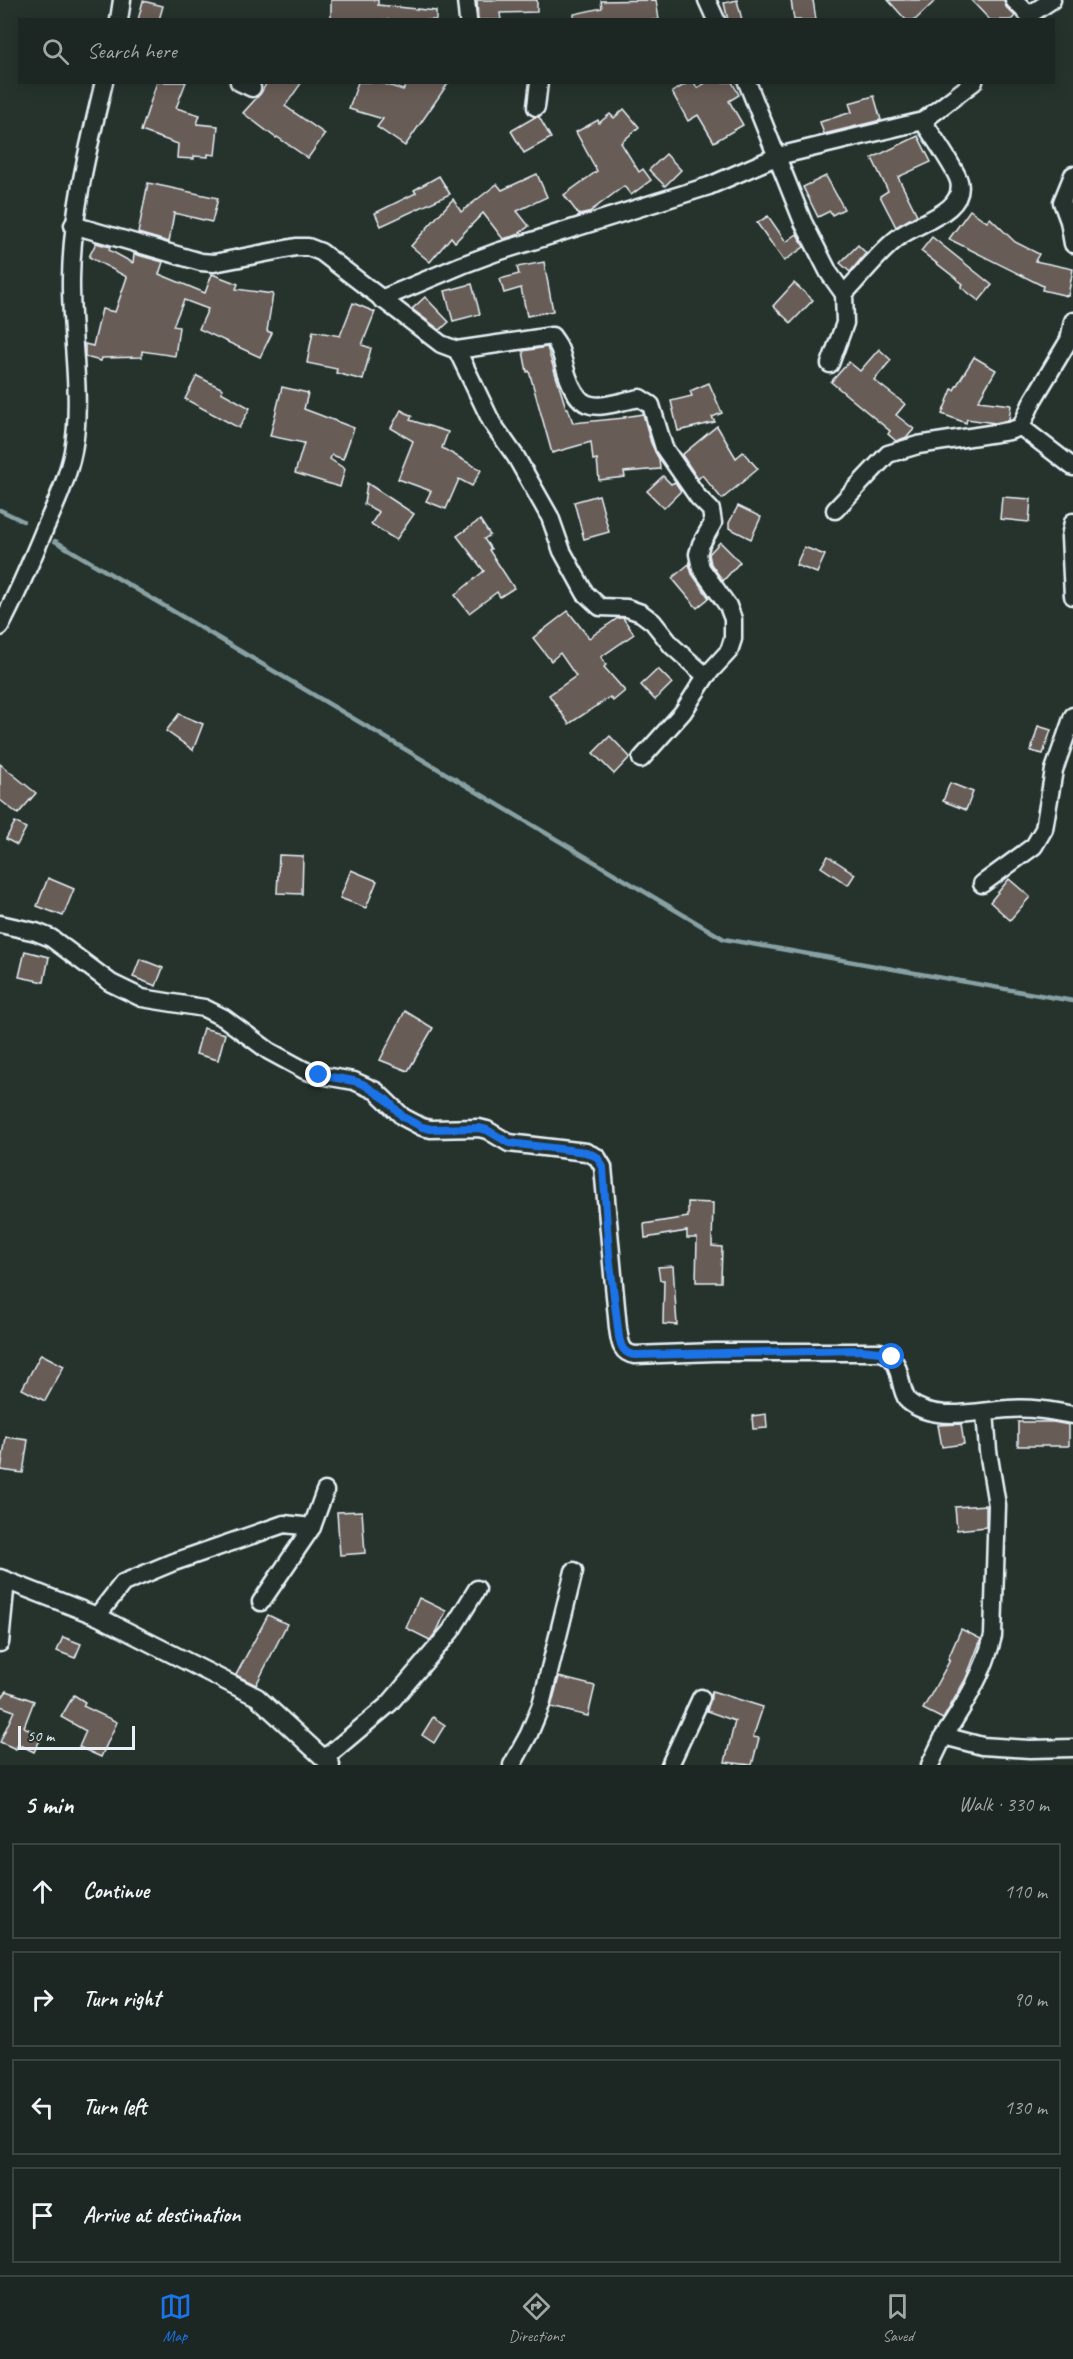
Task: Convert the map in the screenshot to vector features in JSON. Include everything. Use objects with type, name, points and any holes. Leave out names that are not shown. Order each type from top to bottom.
[{"type":"street","points":[[119,18],[122,0]]},
{"type":"street","points":[[466,0],[468,18]]},
{"type":"street","points":[[707,0],[715,18]]},
{"type":"street","points":[[1014,0],[1027,17],[1052,0]]},
{"type":"street","points":[[0,627],[20,590],[57,500],[73,451],[75,412],[71,279],[73,225],[80,180],[104,84]]},
{"type":"street","points":[[536,106],[539,84]]},
{"type":"street","points":[[748,84],[803,222],[829,273],[844,294],[846,323],[830,364]]},
{"type":"street","points":[[381,298],[497,252],[709,186],[778,156],[923,121],[971,84]]},
{"type":"street","points":[[844,294],[899,237],[940,214],[953,204],[959,194],[959,181],[923,121]]},
{"type":"street","points":[[1073,175],[1062,201],[1069,221],[1073,244]]},
{"type":"street","points":[[73,225],[201,262],[214,263],[296,247],[308,247],[321,252],[441,344],[457,350],[552,336],[560,345],[566,373],[578,399],[583,404],[593,406],[640,398],[651,405],[664,448],[698,497],[711,510],[713,523],[698,554],[701,568],[728,606],[734,619],[733,639],[729,651],[706,676],[683,712],[641,759]]},
{"type":"street","points":[[1022,427],[1024,416],[1069,340],[1073,321]]},
{"type":"street","points":[[457,350],[492,423],[516,457],[549,517],[562,551],[585,593],[600,607],[627,608],[641,613],[652,622],[672,646],[706,676]]},
{"type":"street","points":[[1022,427],[1073,467]]},
{"type":"street","points":[[836,510],[888,454],[918,445],[1022,427]]},
{"type":"street","points":[[1073,522],[1070,537],[1073,596]]},
{"type":"street","points":[[982,884],[1034,846],[1044,829],[1054,770],[1068,736],[1073,716]]},
{"type":"street","points":[[0,924],[36,932],[51,938],[66,947],[111,983],[142,998],[204,1008],[224,1018],[269,1052],[304,1070],[354,1081],[376,1091],[403,1117],[422,1127],[431,1129],[479,1128],[509,1143],[586,1152],[594,1155],[603,1167],[609,1255],[620,1345],[627,1353],[635,1355],[716,1352],[880,1352],[888,1354],[895,1361],[905,1397],[911,1404],[939,1412],[972,1414],[1028,1409],[1073,1415]]},
{"type":"street","points":[[930,1765],[944,1736],[975,1688],[989,1654],[993,1636],[997,1505],[988,1451],[985,1412]]},
{"type":"street","points":[[261,1602],[312,1527],[325,1491]]},
{"type":"street","points":[[97,1616],[123,1583],[171,1563],[284,1524],[312,1527]]},
{"type":"street","points":[[512,1765],[529,1734],[540,1705],[574,1571]]},
{"type":"street","points":[[0,1643],[3,1579],[97,1616],[257,1697],[328,1762],[389,1704],[451,1631],[477,1588]]},
{"type":"street","points":[[670,1765],[701,1698]]},
{"type":"street","points":[[944,1736],[982,1746],[1030,1749],[1073,1748]]},
{"type":"building","points":[[331,0],[378,0],[378,5],[436,11],[436,18],[331,18]]},
{"type":"building","points":[[477,0],[537,0],[537,12],[500,13],[501,18],[478,18]]},
{"type":"building","points":[[656,0],[659,18],[574,18],[574,14],[602,8],[601,1]]},
{"type":"building","points":[[737,0],[742,18],[728,18],[724,3]]},
{"type":"building","points":[[791,0],[813,0],[816,18],[794,18]]},
{"type":"building","points":[[888,0],[936,0],[917,18],[904,18]]},
{"type":"building","points":[[971,0],[1004,0],[1006,7],[1015,16],[1013,18],[988,18]]},
{"type":"building","points":[[143,1],[163,6],[160,18],[139,18]]},
{"type":"building","points":[[156,84],[185,84],[176,108],[200,115],[197,124],[218,126],[215,155],[194,156],[194,159],[177,158],[178,144],[141,131]]},
{"type":"building","points":[[266,84],[301,84],[285,106],[325,134],[308,158],[243,113]]},
{"type":"building","points":[[357,84],[385,84],[403,90],[407,84],[448,84],[405,146],[377,127],[383,119],[349,109]]},
{"type":"building","points":[[686,84],[695,84],[697,88],[704,84],[733,84],[739,95],[729,101],[743,125],[714,142],[698,115],[688,121],[672,92]]},
{"type":"building","points":[[874,96],[881,120],[824,134],[820,122],[852,112],[849,103]]},
{"type":"building","points":[[624,109],[639,127],[621,143],[639,172],[643,169],[651,180],[631,195],[624,186],[588,213],[579,215],[564,195],[597,171],[576,132],[598,120],[599,123],[610,114],[614,118]]},
{"type":"building","points":[[539,117],[551,138],[524,153],[511,131]]},
{"type":"building","points":[[918,136],[931,162],[898,177],[917,215],[896,227],[880,196],[888,191],[872,158]]},
{"type":"building","points":[[666,154],[681,170],[665,186],[649,170]]},
{"type":"building","points":[[537,174],[547,197],[517,211],[529,226],[517,235],[503,239],[483,213],[455,242],[451,237],[430,262],[411,246],[453,199],[461,212],[497,184],[502,190]]},
{"type":"building","points":[[439,176],[450,194],[381,226],[375,213],[416,193],[414,190]]},
{"type":"building","points":[[826,176],[844,209],[832,215],[830,211],[818,217],[803,187]]},
{"type":"building","points":[[148,183],[218,198],[212,222],[174,213],[169,242],[138,233]]},
{"type":"building","points":[[970,210],[987,222],[990,218],[1015,242],[1039,254],[1035,261],[1073,269],[1068,296],[1042,290],[1043,286],[949,239]]},
{"type":"building","points":[[768,216],[786,242],[797,234],[804,247],[784,261],[757,223]]},
{"type":"building","points":[[932,237],[992,285],[979,301],[961,287],[963,284],[921,251]]},
{"type":"building","points":[[96,243],[110,247],[109,250],[133,263],[134,254],[163,262],[159,274],[205,293],[212,274],[238,284],[236,289],[273,294],[267,331],[272,333],[260,357],[199,329],[208,309],[184,300],[173,326],[179,327],[175,356],[142,351],[142,357],[102,358],[101,361],[85,357],[85,344],[93,346],[102,309],[115,312],[127,277],[89,257]]},
{"type":"building","points":[[858,245],[866,253],[850,272],[840,263]]},
{"type":"building","points":[[544,262],[553,311],[527,316],[521,288],[504,293],[500,279],[519,274],[517,267]]},
{"type":"building","points":[[794,283],[813,300],[791,323],[773,306]]},
{"type":"building","points":[[472,284],[480,314],[453,321],[445,291]]},
{"type":"building","points":[[425,297],[449,322],[440,330],[412,309]]},
{"type":"building","points":[[353,303],[375,312],[362,345],[371,348],[363,380],[336,373],[337,369],[307,363],[313,331],[340,336]]},
{"type":"building","points":[[547,347],[573,423],[643,414],[651,443],[659,459],[660,469],[624,472],[625,477],[599,480],[597,459],[593,460],[591,442],[552,453],[529,371],[527,372],[523,351]]},
{"type":"building","points":[[879,349],[891,360],[874,380],[905,404],[896,415],[914,429],[907,437],[896,441],[888,434],[890,431],[831,382],[849,362],[860,371]]},
{"type":"building","points":[[974,357],[996,370],[978,401],[1011,405],[1009,420],[995,423],[967,419],[966,423],[942,414],[952,389],[954,390]]},
{"type":"building","points":[[197,376],[223,389],[221,392],[250,408],[239,428],[185,399]]},
{"type":"building","points":[[709,383],[722,413],[712,417],[715,422],[678,431],[671,401],[692,396],[690,391]]},
{"type":"building","points":[[282,387],[308,393],[304,409],[354,428],[343,459],[332,455],[330,459],[345,469],[340,487],[295,473],[304,443],[270,436]]},
{"type":"building","points":[[401,410],[412,416],[410,420],[448,432],[442,448],[481,470],[472,486],[459,479],[446,509],[426,501],[431,491],[398,479],[413,441],[391,428]]},
{"type":"building","points":[[717,426],[736,458],[743,452],[758,469],[722,499],[702,475],[698,479],[682,455]]},
{"type":"building","points":[[663,476],[671,484],[675,482],[681,491],[664,508],[647,491]]},
{"type":"building","points":[[367,483],[414,514],[396,540],[371,524],[379,512],[364,504]]},
{"type":"building","points":[[599,495],[609,532],[584,539],[574,502]]},
{"type":"building","points":[[1002,497],[1031,499],[1029,522],[1000,519]]},
{"type":"building","points":[[738,506],[761,517],[751,539],[729,528],[729,523]]},
{"type":"building","points":[[480,520],[490,535],[484,539],[491,549],[489,550],[514,588],[500,597],[497,592],[469,613],[455,595],[484,571],[457,536]]},
{"type":"building","points":[[720,542],[740,562],[723,581],[711,564],[709,554]]},
{"type":"building","points":[[804,547],[825,555],[817,573],[796,565]]},
{"type":"building","points":[[689,564],[692,574],[709,598],[697,608],[672,578]]},
{"type":"building","points":[[568,611],[589,638],[618,618],[623,618],[634,634],[601,657],[606,665],[604,667],[625,691],[613,701],[610,697],[569,724],[549,695],[576,676],[560,653],[551,661],[533,638]]},
{"type":"building","points":[[658,669],[672,683],[655,700],[641,685]]},
{"type":"building","points":[[179,714],[203,724],[193,750],[166,731]]},
{"type":"building","points":[[1038,726],[1051,730],[1043,754],[1031,751]]},
{"type":"building","points":[[610,736],[630,757],[614,774],[593,753]]},
{"type":"building","points":[[0,764],[36,793],[18,814],[0,800]]},
{"type":"building","points":[[950,783],[973,792],[966,810],[943,801]]},
{"type":"building","points":[[15,822],[26,828],[17,845],[6,839]]},
{"type":"building","points":[[279,855],[303,856],[302,894],[277,893]]},
{"type":"building","points":[[828,856],[855,874],[848,885],[821,867]]},
{"type":"building","points":[[351,870],[377,881],[366,908],[340,898]]},
{"type":"building","points":[[48,878],[74,889],[63,916],[37,906]]},
{"type":"building","points":[[1009,879],[1030,897],[1010,920],[990,902]]},
{"type":"building","points":[[25,951],[49,957],[44,982],[19,977]]},
{"type":"building","points":[[140,959],[163,968],[156,986],[133,977]]},
{"type":"building","points":[[405,1011],[433,1028],[408,1071],[380,1060]]},
{"type":"building","points":[[203,1028],[225,1034],[218,1060],[196,1054]]},
{"type":"building","points":[[688,1202],[713,1203],[712,1246],[722,1247],[721,1282],[696,1282],[697,1238],[687,1238],[687,1231],[645,1238],[644,1224],[688,1217]]},
{"type":"building","points":[[673,1266],[677,1325],[663,1324],[664,1280],[660,1280],[658,1267]]},
{"type":"building","points":[[41,1354],[64,1366],[45,1401],[22,1389]]},
{"type":"building","points":[[766,1414],[767,1428],[753,1429],[752,1416]]},
{"type":"building","points":[[1018,1422],[1053,1422],[1069,1425],[1069,1446],[1018,1446]]},
{"type":"building","points":[[961,1424],[964,1444],[942,1447],[938,1425]]},
{"type":"building","points":[[6,1437],[28,1440],[23,1473],[1,1470]]},
{"type":"building","points":[[986,1505],[986,1527],[957,1530],[955,1507]]},
{"type":"building","points":[[362,1511],[365,1553],[340,1555],[337,1512]]},
{"type":"building","points":[[419,1598],[446,1611],[430,1640],[406,1628]]},
{"type":"building","points":[[268,1615],[287,1624],[256,1685],[236,1675]]},
{"type":"building","points":[[961,1629],[981,1639],[966,1678],[943,1719],[923,1709],[950,1660],[948,1659]]},
{"type":"building","points":[[63,1637],[81,1644],[75,1658],[57,1651]]},
{"type":"building","points":[[559,1677],[595,1686],[588,1716],[551,1707]]},
{"type":"building","points":[[7,1691],[34,1701],[24,1727],[42,1736],[34,1752],[18,1744],[16,1749],[0,1742],[14,1711],[0,1706],[0,1700]]},
{"type":"building","points":[[712,1691],[763,1707],[753,1737],[759,1738],[752,1765],[725,1762],[735,1721],[707,1711]]},
{"type":"building","points":[[74,1695],[85,1702],[83,1706],[117,1722],[101,1757],[79,1747],[86,1731],[61,1717]]},
{"type":"building","points":[[433,1717],[445,1725],[434,1743],[422,1735]]},
{"type":"waterway","points":[[0,510],[23,521]]},
{"type":"waterway","points":[[55,541],[724,939],[1073,1001]]},
{"type":"route","points":[[319,1075],[363,1084],[387,1100],[403,1117],[422,1127],[447,1130],[479,1128],[509,1143],[586,1152],[597,1157],[603,1167],[609,1255],[620,1345],[631,1355],[860,1350],[880,1352],[892,1357]]}]
